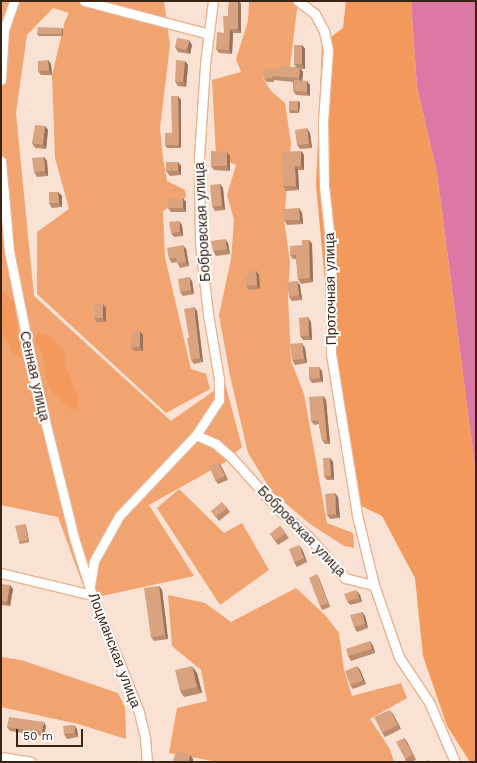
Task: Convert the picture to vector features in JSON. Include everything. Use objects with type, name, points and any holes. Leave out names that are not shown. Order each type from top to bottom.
[{"type":"street","points":[[1,80],[4,30],[14,1]]},
{"type":"street","points":[[84,1],[209,34]]},
{"type":"street","name":"Бобровская улица","points":[[91,590],[94,561],[119,516],[196,435],[219,400],[219,379],[208,314],[200,243],[199,158],[213,1]]},
{"type":"street","name":"Проточная улица","points":[[298,1],[315,14],[324,31],[328,50],[323,121],[324,186],[331,249],[331,354],[357,515],[374,585]]},
{"type":"street","name":"Сенная улица","points":[[1,161],[9,251],[20,310],[72,530],[91,590]]},
{"type":"street","name":"Бобровская улица","points":[[196,435],[216,444],[239,464],[278,509],[309,537],[345,578],[374,585]]},
{"type":"street","points":[[1,573],[91,590]]},
{"type":"street","points":[[374,585],[399,657],[429,702],[455,762]]},
{"type":"street","name":"Лоцманская улица","points":[[91,590],[139,712],[145,739],[147,762]]},
{"type":"street","points":[[1,757],[31,762]]},
{"type":"shaded area","points":[[1,1],[164,1],[170,45],[160,128],[163,158],[167,181],[185,190],[186,197],[163,211],[165,257],[191,369],[206,374],[210,389],[166,413],[37,294],[37,232],[69,209],[55,158],[52,75],[65,21],[69,13],[53,8],[27,35],[16,113],[34,296],[171,421],[225,383],[242,447],[224,463],[149,505],[194,576],[88,599],[58,517],[1,505]]},
{"type":"shaded area","points":[[249,1],[298,1],[290,67],[273,71],[263,78],[271,91],[285,103],[291,143],[284,220],[290,262],[288,296],[291,361],[304,394],[327,523],[353,533],[354,548],[344,546],[310,524],[272,492],[248,453],[230,376],[219,315],[231,259],[234,220],[227,195],[236,165],[216,156],[212,80],[241,72],[236,59],[248,21]]},
{"type":"shaded area","points":[[346,1],[411,1],[417,87],[437,173],[476,474],[476,762],[470,762],[447,726],[423,656],[415,578],[382,516],[351,501],[327,354],[325,281],[316,185],[322,44],[343,28]]},
{"type":"shaded area","points":[[411,1],[476,1],[476,474],[437,173],[417,87]]},
{"type":"shaded area","points":[[3,292],[14,302],[21,358],[14,354],[1,330]]},
{"type":"shaded area","points":[[39,333],[49,336],[65,352],[64,363],[79,399],[77,409],[70,409],[52,392],[46,378],[43,355],[35,341],[35,336]]},
{"type":"shaded area","points":[[179,489],[224,533],[242,523],[269,570],[220,605],[157,508]]},
{"type":"shaded area","points":[[296,588],[326,616],[339,633],[344,670],[352,696],[401,683],[407,698],[370,719],[390,749],[394,762],[218,762],[169,753],[177,708],[207,701],[201,670],[172,646],[168,595],[205,603],[231,622]]},
{"type":"shaded area","points":[[1,657],[21,660],[118,693],[125,707],[126,739],[78,724],[1,707]]},
{"type":"building","points":[[229,1],[238,1],[238,29],[230,29],[229,50],[216,49],[217,32],[224,33],[223,16],[228,16]]},
{"type":"building","points":[[38,27],[62,28],[62,34],[37,34]]},
{"type":"building","points":[[177,38],[189,40],[187,50],[175,47]]},
{"type":"building","points":[[294,45],[302,45],[302,64],[294,64]]},
{"type":"building","points":[[48,60],[49,70],[38,71],[38,61]]},
{"type":"building","points":[[176,60],[185,61],[183,82],[175,82]]},
{"type":"building","points":[[281,66],[300,68],[299,78],[272,76],[272,78],[264,79],[264,69],[280,69]]},
{"type":"building","points":[[294,80],[307,81],[307,92],[293,91]]},
{"type":"building","points":[[171,96],[178,96],[179,145],[165,145],[165,133],[172,133]]},
{"type":"building","points":[[289,101],[298,101],[298,111],[289,110]]},
{"type":"building","points":[[35,125],[45,126],[43,145],[32,143]]},
{"type":"building","points":[[307,128],[309,144],[297,145],[295,130]]},
{"type":"building","points":[[211,151],[227,152],[227,166],[211,166]]},
{"type":"building","points":[[301,151],[301,166],[295,166],[296,186],[283,186],[281,152]]},
{"type":"building","points":[[44,157],[45,171],[34,172],[32,158]]},
{"type":"building","points":[[166,162],[178,162],[178,171],[166,171]]},
{"type":"building","points":[[220,184],[222,206],[212,206],[210,185]]},
{"type":"building","points":[[49,192],[58,192],[59,203],[49,203]]},
{"type":"building","points":[[183,198],[183,208],[168,208],[168,199]]},
{"type":"building","points":[[299,208],[300,220],[284,220],[284,209]]},
{"type":"building","points":[[179,221],[180,232],[171,233],[169,222]]},
{"type":"building","points":[[225,239],[227,249],[213,251],[211,241]]},
{"type":"building","points":[[302,240],[309,240],[310,278],[298,279],[296,255],[290,255],[290,246],[302,245]]},
{"type":"building","points":[[183,245],[186,262],[177,264],[176,258],[169,259],[167,248]]},
{"type":"building","points":[[248,271],[256,271],[257,285],[246,286],[245,275],[248,275]]},
{"type":"building","points":[[189,277],[191,290],[180,292],[178,279]]},
{"type":"building","points":[[297,281],[299,295],[289,297],[287,282]]},
{"type":"building","points":[[94,304],[103,304],[103,318],[94,318]]},
{"type":"building","points":[[194,307],[200,358],[191,360],[184,309]]},
{"type":"building","points":[[308,317],[309,336],[300,336],[299,318]]},
{"type":"building","points":[[131,331],[140,331],[140,347],[131,347]]},
{"type":"building","points":[[302,343],[304,359],[292,360],[290,344]]},
{"type":"building","points":[[309,367],[319,367],[320,378],[309,379]]},
{"type":"building","points":[[323,396],[327,440],[322,440],[318,420],[311,421],[309,397]]},
{"type":"building","points":[[323,458],[330,458],[331,476],[324,476]]},
{"type":"building","points":[[218,462],[225,476],[215,480],[209,466]]},
{"type":"building","points":[[335,493],[336,514],[327,515],[325,494]]},
{"type":"building","points":[[222,502],[227,508],[216,517],[211,511]]},
{"type":"building","points":[[25,524],[28,540],[19,542],[15,526]]},
{"type":"building","points":[[280,526],[286,533],[275,541],[270,534]]},
{"type":"building","points":[[299,545],[304,558],[294,562],[289,549]]},
{"type":"building","points":[[317,574],[328,603],[320,606],[309,578]]},
{"type":"building","points":[[1,584],[10,585],[7,602],[1,601]]},
{"type":"building","points":[[159,586],[165,635],[151,637],[144,588]]},
{"type":"building","points":[[356,590],[359,598],[347,601],[344,594]]},
{"type":"building","points":[[362,612],[365,624],[354,627],[350,615]]},
{"type":"building","points":[[370,641],[372,649],[348,656],[346,649]]},
{"type":"building","points":[[192,666],[197,687],[180,691],[175,670]]},
{"type":"building","points":[[357,666],[363,680],[350,685],[345,671]]},
{"type":"building","points":[[390,710],[398,725],[382,733],[374,717]]},
{"type":"building","points":[[9,717],[44,722],[42,732],[7,727]]},
{"type":"building","points":[[74,725],[75,733],[64,734],[63,726]]},
{"type":"building","points":[[404,738],[413,755],[405,759],[396,742]]},
{"type":"building","points":[[176,751],[190,755],[188,762],[173,761]]}]
